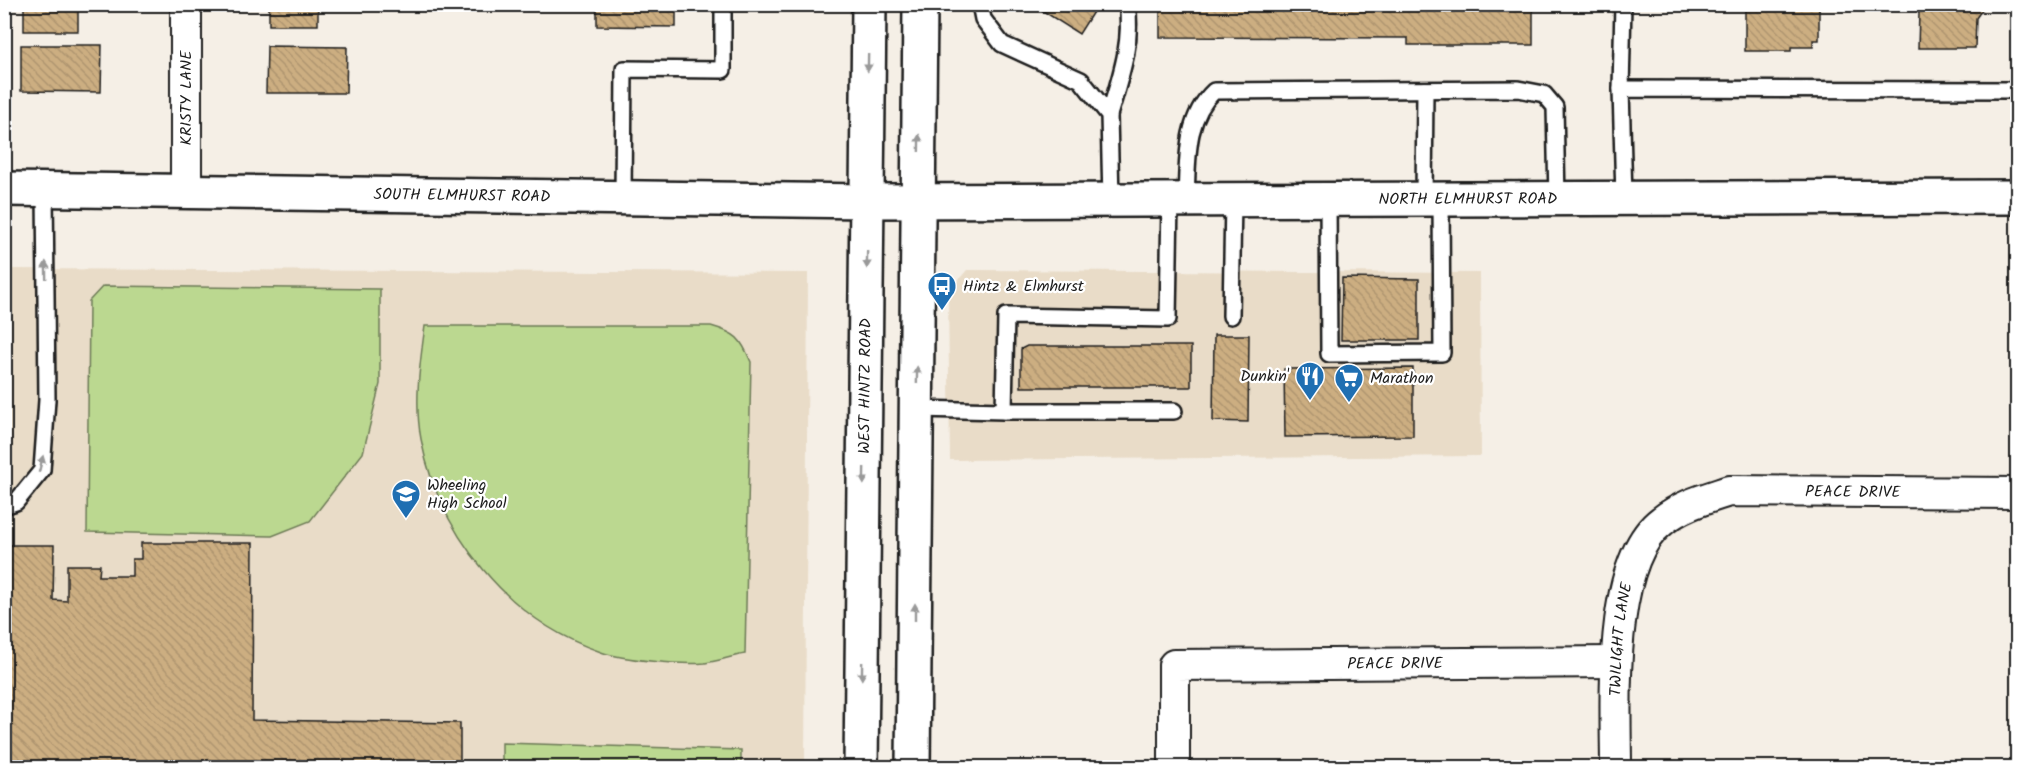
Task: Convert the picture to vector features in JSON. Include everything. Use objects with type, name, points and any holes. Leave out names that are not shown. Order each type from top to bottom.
[{"type":"main road","name":"WEST HINTZ ROAD","points":[[861,768],[869,4]]},
{"type":"main road","points":[[913,768],[920,4]]},
{"type":"main road","name":"SOUTH ELMHURST ROAD","points":[[4,189],[919,201]]},
{"type":"main road","name":"NORTH ELMHURST ROAD","points":[[919,201],[2018,197]]},
{"type":"street","name":"KRISTY LANE","points":[[186,4],[186,192]]},
{"type":"street","name":"PEACE DRIVE","points":[[1660,522],[1688,504],[1729,491],[2018,493]]},
{"type":"street","name":"TWILIGHT LANE","points":[[1616,768],[1616,662],[1624,590],[1642,543],[1660,522]]},
{"type":"street","name":"PEACE DRIVE","points":[[1173,768],[1174,665],[1616,662]]},
{"type":"lane","points":[[623,198],[624,69],[723,70],[723,4]]},
{"type":"lane","points":[[980,4],[983,19],[1002,44],[1082,80],[1109,115]]},
{"type":"lane","points":[[1111,201],[1109,115],[1126,56],[1130,29],[1127,4]]},
{"type":"lane","points":[[1623,4],[1621,89],[1624,198]]},
{"type":"lane","points":[[1004,411],[1006,316],[1168,319],[1178,200],[1191,126],[1202,102],[1214,91],[1518,89],[1544,94],[1555,107],[1557,199]]},
{"type":"lane","points":[[1621,89],[2018,90]]},
{"type":"lane","points":[[1328,199],[1329,354],[1442,353],[1425,90]]},
{"type":"lane","points":[[4,506],[16,501],[42,470],[47,400],[45,190]]},
{"type":"lane","points":[[1231,316],[1233,200]]},
{"type":"lane","points":[[916,409],[1174,411]]},
{"type":"shaded area","name":"Wheeling High School","points":[[5,269],[808,273],[805,767],[5,768]]},
{"type":"shaded area","points":[[967,270],[1480,273],[1481,456],[950,460],[948,292]]},
{"type":"green space","points":[[103,286],[380,289],[380,384],[363,453],[310,521],[272,536],[87,532],[89,301]]},
{"type":"green space","points":[[425,326],[711,326],[732,334],[741,342],[751,362],[745,654],[695,663],[653,661],[611,655],[568,638],[537,619],[508,596],[483,570],[462,540],[444,508],[430,474],[421,439],[418,411],[418,382]]},
{"type":"green space","points":[[502,743],[741,750],[741,767],[502,767]]},
{"type":"building","points":[[24,4],[78,4],[78,31],[24,31]]},
{"type":"building","points":[[269,4],[318,4],[318,25],[269,25]]},
{"type":"building","points":[[597,4],[676,4],[676,27],[597,26]]},
{"type":"building","points":[[1032,4],[1098,4],[1079,34]]},
{"type":"building","points":[[1160,4],[1533,4],[1533,45],[1408,45],[1408,38],[1160,37]]},
{"type":"building","points":[[1745,4],[1819,4],[1819,40],[1813,40],[1813,47],[1791,47],[1791,51],[1745,51]]},
{"type":"building","points":[[1911,4],[1986,4],[1976,18],[1975,48],[1918,48],[1919,13]]},
{"type":"building","points":[[21,45],[102,45],[101,92],[21,91]]},
{"type":"building","points":[[267,46],[347,47],[346,93],[266,93]]},
{"type":"building","name":"Marathon","points":[[1342,278],[1419,279],[1419,340],[1341,340]]},
{"type":"building","points":[[1214,335],[1249,335],[1248,422],[1213,421]]},
{"type":"building","points":[[1027,346],[1191,346],[1191,387],[1021,387],[1021,349]]},
{"type":"building","name":"Marathon","points":[[1413,368],[1413,436],[1285,437],[1284,369]]},
{"type":"building","points":[[141,543],[253,543],[252,720],[460,723],[460,768],[4,768],[4,545],[54,545],[53,600],[67,601],[67,565],[100,565],[99,576],[132,576],[132,559],[141,559]]},
{"type":"place","name":"Hintz & Elmhurst","points":[[942,312]]},
{"type":"place","name":"Dunkin'","points":[[1310,402]]},
{"type":"place","name":"Marathon","points":[[1349,404]]},
{"type":"place","name":"Wheeling High School","points":[[406,520]]}]
